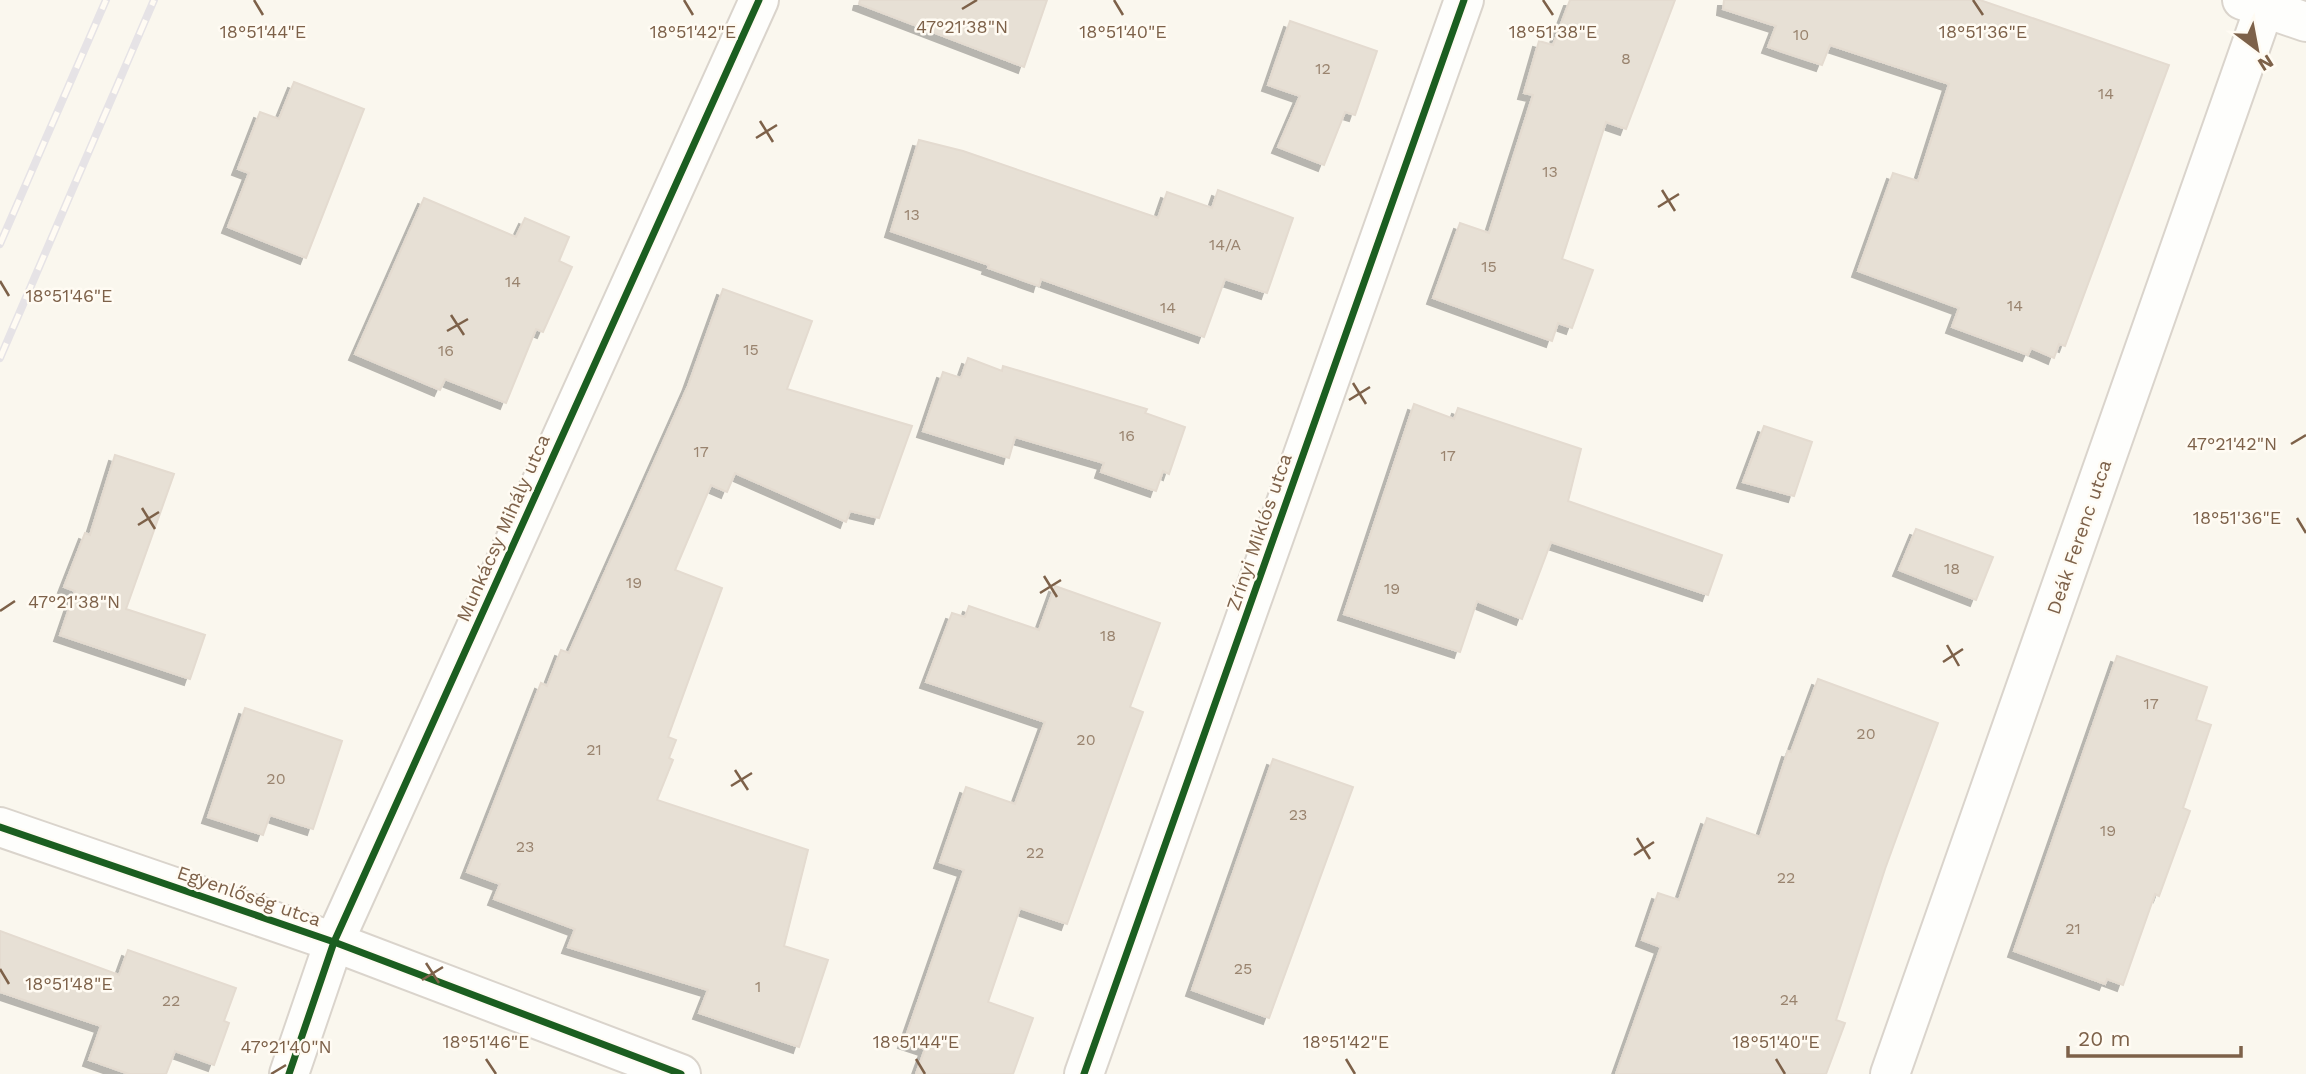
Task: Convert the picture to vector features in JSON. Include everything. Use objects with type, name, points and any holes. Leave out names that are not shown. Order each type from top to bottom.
[{"type":"street","name":"Munkácsy Mihály utca","points":[[289,1074],[334,942],[758,0]]},
{"type":"street","name":"Zrínyi Miklós utca","points":[[1084,1074],[1464,0]]},
{"type":"street","points":[[2258,3],[2306,22]]},
{"type":"street","name":"Deák Ferenc utca","points":[[1890,1074],[2258,3]]},
{"type":"street","name":"Egyenlőség utca","points":[[0,827],[334,942],[681,1074]]},
{"type":"building","points":[[860,0],[1047,0],[1024,67],[859,4]]},
{"type":"building","points":[[1570,0],[1675,0],[1626,129],[1606,122],[1562,259],[1593,270],[1572,328],[1558,323],[1552,341],[1433,298],[1460,223],[1489,233],[1533,95],[1524,93],[1539,41],[1553,45]]},
{"type":"building","points":[[1724,0],[1980,0],[2169,65],[2065,346],[2059,344],[2054,358],[2031,348],[2028,355],[1952,327],[1959,308],[1858,271],[1893,173],[1918,181],[1949,84],[1830,45],[1822,65],[1768,47],[1776,26],[1723,9]]},
{"type":"building","points":[[1290,21],[1377,51],[1355,115],[1345,112],[1324,165],[1278,147],[1300,96],[1268,85]]},
{"type":"building","points":[[294,82],[364,109],[306,258],[228,227],[249,173],[238,169],[260,112],[279,119]]},
{"type":"building","points":[[919,140],[963,151],[1158,218],[1167,192],[1212,208],[1218,190],[1293,218],[1267,293],[1225,279],[1204,337],[1041,279],[1039,286],[988,268],[989,265],[891,231]]},
{"type":"building","points":[[424,198],[516,237],[525,218],[569,237],[559,261],[572,267],[543,332],[536,329],[506,403],[445,379],[440,390],[355,354]]},
{"type":"building","points":[[723,289],[812,321],[787,389],[912,426],[879,518],[850,511],[846,522],[735,473],[727,492],[711,485],[675,570],[722,588],[668,737],[676,740],[669,758],[673,760],[657,800],[808,850],[784,946],[828,960],[799,1047],[699,1013],[708,990],[568,947],[575,929],[494,899],[500,884],[467,872],[541,683],[547,686],[561,650],[569,653],[688,386]]},
{"type":"building","points":[[968,358],[1002,371],[1003,366],[1147,409],[1145,413],[1185,427],[1169,474],[1163,471],[1156,491],[1101,472],[1104,463],[1015,437],[1009,458],[923,431],[943,372],[961,378]]},
{"type":"building","points":[[1414,404],[1454,419],[1458,408],[1581,449],[1568,501],[1722,555],[1708,595],[1551,542],[1522,619],[1477,601],[1460,652],[1344,614]]},
{"type":"building","points":[[1764,426],[1812,442],[1794,496],[1743,482]]},
{"type":"building","points":[[115,455],[174,474],[126,609],[205,635],[190,679],[60,635],[75,591],[64,587],[85,533],[90,535]]},
{"type":"building","points":[[1916,529],[1993,557],[1976,600],[1899,570]]},
{"type":"building","points":[[1055,586],[1160,623],[1130,707],[1143,712],[1067,924],[1020,908],[988,1002],[1033,1018],[1013,1074],[916,1074],[925,1049],[904,1042],[964,870],[940,862],[966,787],[1015,804],[1045,722],[926,682],[952,613],[965,617],[969,606],[1039,630]]},
{"type":"building","points":[[2117,656],[2207,687],[2196,720],[2211,725],[2183,808],[2190,811],[2159,896],[2155,894],[2123,985],[2107,979],[2105,984],[2014,951]]},
{"type":"building","points":[[1818,679],[1938,723],[1885,869],[1836,1020],[1845,1023],[1826,1074],[1616,1074],[1661,947],[1642,940],[1658,893],[1679,900],[1707,818],[1760,837],[1788,751],[1791,752]]},
{"type":"building","points":[[245,708],[342,741],[313,829],[270,815],[263,835],[208,817]]},
{"type":"building","points":[[1273,759],[1353,787],[1269,1018],[1192,990]]},
{"type":"building","points":[[0,931],[119,975],[128,950],[236,988],[224,1021],[229,1023],[214,1065],[175,1051],[166,1074],[129,1074],[89,1060],[101,1026],[0,992]]},
{"type":"railway","points":[[0,244],[106,0]]},
{"type":"railway","points":[[0,358],[154,0]]},
{"type":"cycle path","points":[[289,1074],[334,942],[759,0]]},
{"type":"cycle path","points":[[1084,1074],[1464,0]]},
{"type":"cycle path","points":[[0,827],[334,942],[681,1074]]}]
